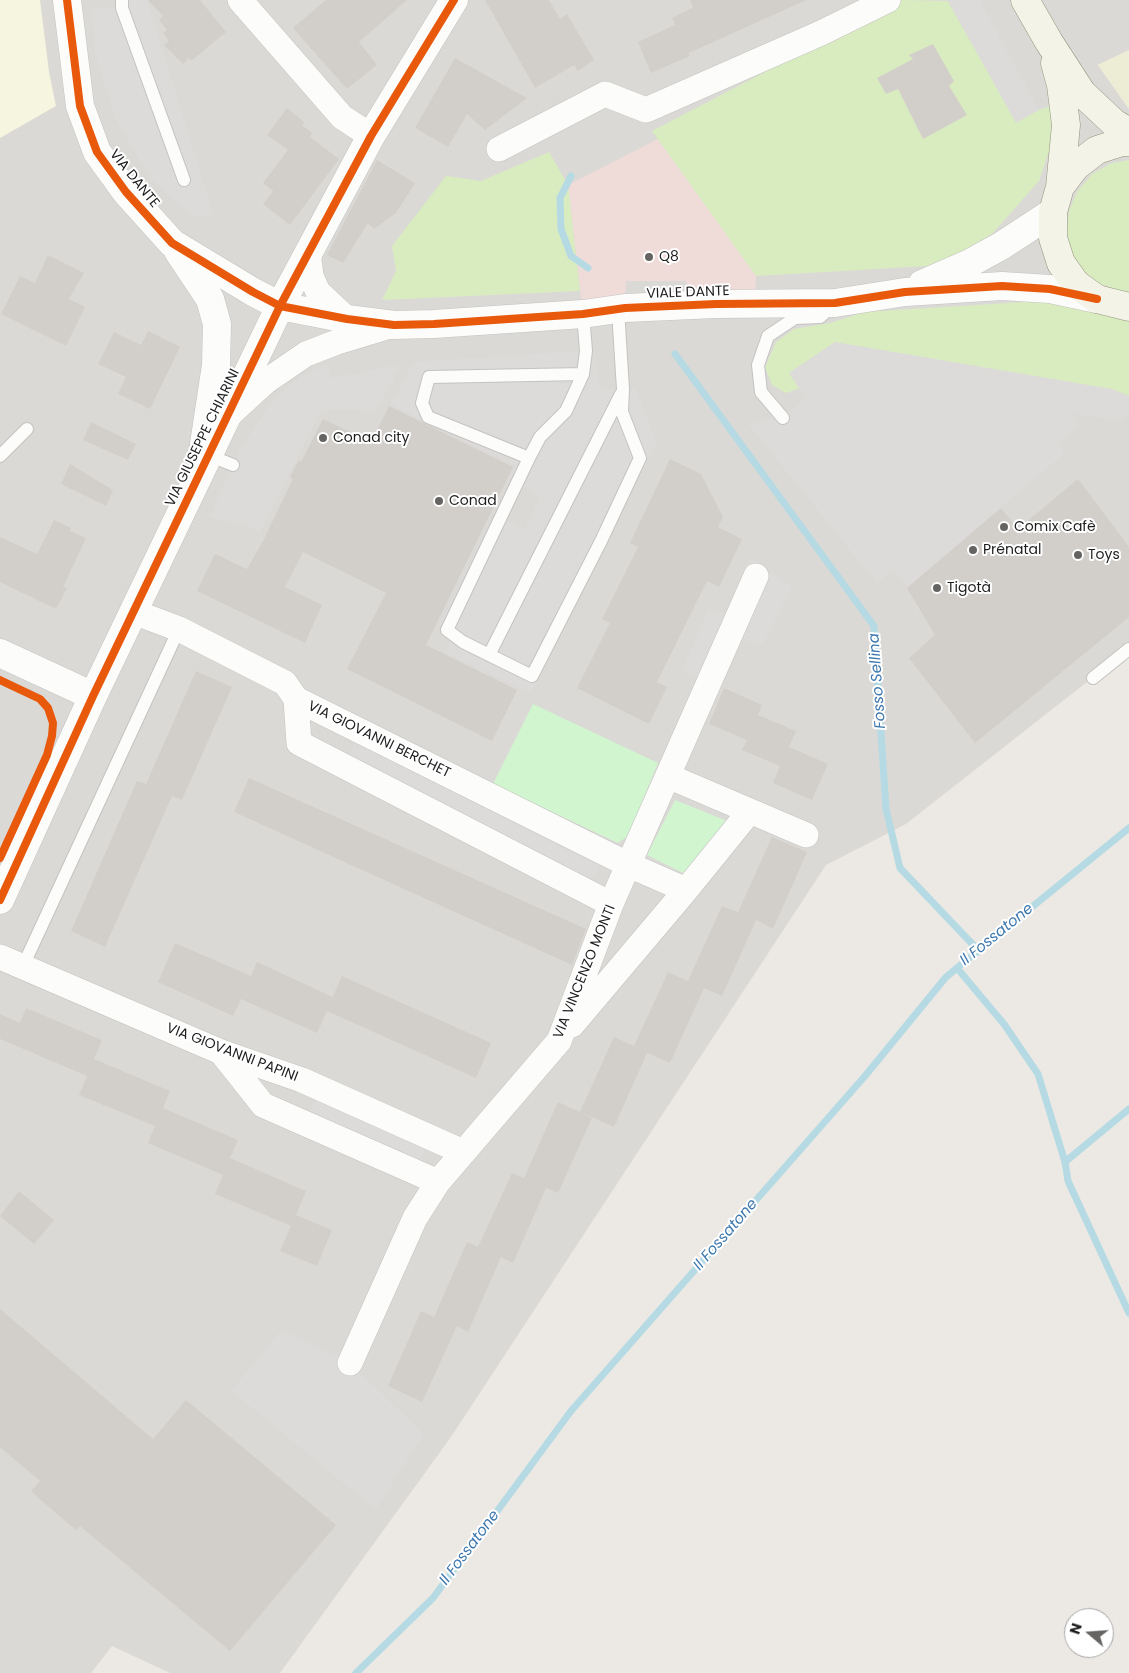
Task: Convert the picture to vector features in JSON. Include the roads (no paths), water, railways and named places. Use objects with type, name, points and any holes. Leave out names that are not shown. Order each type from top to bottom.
[{"type":"main road","points":[[1025,0],[1082,93],[1114,123],[1129,132]]},
{"type":"main road","points":[[1049,42],[1061,85],[1066,125],[1053,238],[1061,263],[1076,284],[1097,299],[1129,307]]},
{"type":"main road","points":[[1057,200],[1076,166],[1097,150],[1122,142],[1129,142]]},
{"type":"street","name":"VIA DANTE","points":[[67,0],[80,106],[97,152],[126,192],[172,244],[280,306]]},
{"type":"street","points":[[240,0],[342,117],[371,136]]},
{"type":"street","name":"VIA GIUSEPPE CHIARINI","points":[[0,900],[93,696],[134,612],[214,465],[226,418],[280,306],[371,136],[454,0]]},
{"type":"street","points":[[499,149],[605,94],[646,110],[821,33],[888,0]]},
{"type":"street","points":[[904,292],[970,263],[1001,246],[1057,200]]},
{"type":"street","points":[[172,244],[210,299],[217,324],[214,465]]},
{"type":"street","points":[[308,252],[311,276],[318,292],[347,319]]},
{"type":"street","name":"VIALE DANTE","points":[[280,306],[347,319],[394,324],[434,324],[583,314],[625,308],[716,304],[835,303],[904,292],[1002,286],[1050,289],[1097,299]]},
{"type":"street","points":[[226,418],[265,382],[306,354],[394,324]]},
{"type":"street","name":"VIA VINCENZO MONTI","points":[[350,1363],[415,1218],[438,1182],[558,1041],[611,904],[756,576]]},
{"type":"street","name":"VIA GIOVANNI BERCHET","points":[[134,612],[179,629],[285,683],[296,699],[629,865],[686,890]]},
{"type":"street","points":[[0,652],[93,696]]},
{"type":"street","points":[[296,699],[299,742],[611,904]]},
{"type":"street","points":[[668,776],[806,835]]},
{"type":"street","points":[[558,1041],[686,890],[750,810]]},
{"type":"street","name":"VIA GIOVANNI PAPINI","points":[[0,957],[221,1052],[302,1080],[463,1152]]},
{"type":"street","points":[[221,1052],[263,1105],[438,1182]]},
{"type":"lane","points":[[122,0],[122,8],[184,180]]},
{"type":"lane","points":[[783,418],[762,392],[758,365],[768,336],[795,318],[820,317],[835,303]]},
{"type":"lane","points":[[583,314],[586,351],[582,374],[566,411],[540,437],[528,458],[447,630],[464,642],[532,676],[601,541],[640,458],[622,412],[624,390],[618,310]]},
{"type":"lane","points":[[528,458],[428,417],[422,403],[429,377],[582,374]]},
{"type":"lane","points":[[489,655],[624,390]]},
{"type":"lane","points":[[0,456],[27,429]]},
{"type":"lane","points":[[24,966],[179,629]]},
{"type":"lane","points":[[1093,678],[1129,649]]},
{"type":"waterway","name":"Fosso Sellina","points":[[571,176],[560,198],[561,229],[571,256],[588,268]]},
{"type":"waterway","name":"Fosso Sellina","points":[[675,354],[874,626],[886,809],[900,868],[978,950]]},
{"type":"waterway","name":"Il Fossatone","points":[[356,1673],[433,1598],[571,1411],[865,1076],[946,977],[1129,828]]},
{"type":"waterway","points":[[957,968],[1004,1024],[1038,1074],[1065,1162],[1068,1181],[1129,1313]]},
{"type":"waterway","points":[[1065,1162],[1129,1109]]},
{"type":"place","name":"Q8","points":[[649,257]]},
{"type":"place","name":"Conad city","points":[[323,438]]},
{"type":"place","name":"Conad","points":[[439,501]]},
{"type":"place","name":"Comix Cafè","points":[[1004,527]]},
{"type":"place","name":"Prénatal","points":[[973,550]]},
{"type":"place","name":"Toys","points":[[1078,555]]},
{"type":"place","name":"Tigotà","points":[[937,588]]}]
